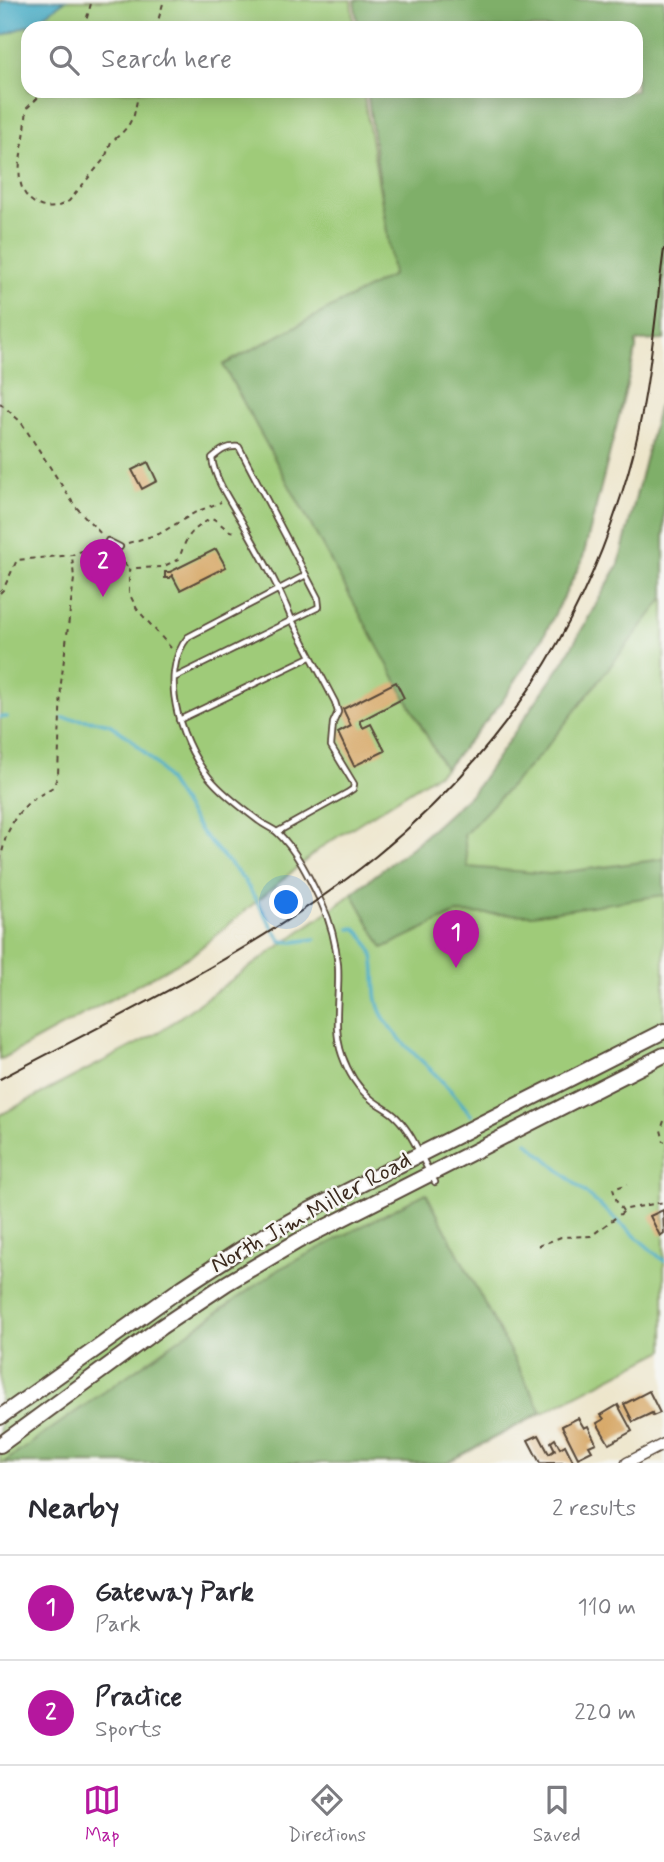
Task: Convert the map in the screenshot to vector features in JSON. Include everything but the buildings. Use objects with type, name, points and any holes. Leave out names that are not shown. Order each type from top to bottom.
[{"type":"main road","name":"North Jim Miller Road","points":[[0,1417],[214,1265],[308,1211],[664,1031]]},
{"type":"main road","name":"North Jim Miller Road","points":[[0,1445],[161,1327],[227,1283],[298,1241],[432,1178],[664,1055]]},
{"type":"street","points":[[628,1463],[664,1444]]},
{"type":"lane","points":[[174,678],[292,620],[319,607],[318,598],[239,447],[221,450],[212,458],[214,468],[279,589],[292,620],[310,657],[335,702],[338,712],[333,723],[331,746],[354,784],[353,789],[347,793],[276,832]]},
{"type":"lane","points":[[108,541],[120,547]]},
{"type":"lane","points":[[306,575],[188,637],[180,646],[174,678],[179,720],[189,745],[213,782],[276,832],[295,854],[307,874],[326,913],[333,936],[338,966],[338,1037],[346,1064],[360,1088],[396,1116],[408,1131],[432,1178]]},
{"type":"lane","points":[[179,720],[310,657]]},
{"type":"path","points":[[86,21],[92,0]]},
{"type":"path","points":[[158,21],[164,0]]},
{"type":"path","points":[[38,98],[27,108],[20,180],[27,197],[43,207],[52,208],[69,201],[105,158],[111,142],[121,134],[134,115],[138,98]]},
{"type":"path","points":[[0,403],[21,422],[75,506],[108,541],[72,555],[17,561],[4,590],[0,593]]},
{"type":"path","points":[[177,656],[137,609],[129,593],[129,570],[119,552],[120,547],[159,534],[197,512],[229,499]]},
{"type":"path","points":[[129,570],[162,567],[179,559],[185,540],[211,518],[228,531],[234,532],[245,527]]},
{"type":"path","points":[[0,861],[6,836],[16,816],[29,802],[53,787],[58,776],[61,683],[74,579],[72,555]]},
{"type":"path","points":[[664,1121],[661,1130],[664,1142]]},
{"type":"path","points":[[623,1211],[613,1189],[628,1184]]},
{"type":"path","points":[[538,1246],[561,1237],[591,1236],[623,1211],[664,1202]]},
{"type":"green space","points":[[0,0],[351,0],[353,21],[21,21],[21,98],[364,98],[394,275],[636,349],[582,561],[542,639],[501,703],[445,769],[323,846],[192,955],[0,1060]]},
{"type":"green space","points":[[354,0],[664,0],[664,340],[636,341],[582,561],[542,639],[501,703],[445,769],[223,365],[393,275],[368,98],[643,98],[643,21],[357,21]]},
{"type":"green space","points":[[664,385],[664,1350],[446,1463],[0,1463],[0,1115],[156,1034],[341,902],[416,844],[474,791],[564,661],[619,564]]},
{"type":"green space","points":[[664,385],[664,598],[541,754],[464,835],[468,867],[550,874],[664,859],[664,895],[532,915],[456,913],[383,948],[352,893],[416,844],[474,791],[564,661],[619,564]]},
{"type":"green space","points":[[426,1193],[542,1412],[446,1463],[3,1463],[279,1269]]},
{"type":"water","points":[[6,0],[66,0],[37,21],[21,21],[21,28],[1,36],[0,3]]},
{"type":"waterway","points":[[0,717],[7,717]]},
{"type":"waterway","points":[[63,718],[109,724],[130,738],[159,767],[202,833],[244,880],[281,941],[315,939]]},
{"type":"waterway","points":[[350,929],[355,928],[371,950],[376,995],[389,1026],[471,1115]]},
{"type":"waterway","points":[[527,1142],[664,1261]]},
{"type":"tram line","points":[[0,1079],[194,976],[288,920],[333,889],[421,816],[462,775],[499,731],[562,636],[609,530],[628,473],[641,418],[664,249]]},
{"type":"place","name":"Practice","points":[[103,597]]},
{"type":"place","name":"Gateway Park","points":[[456,968]]}]
